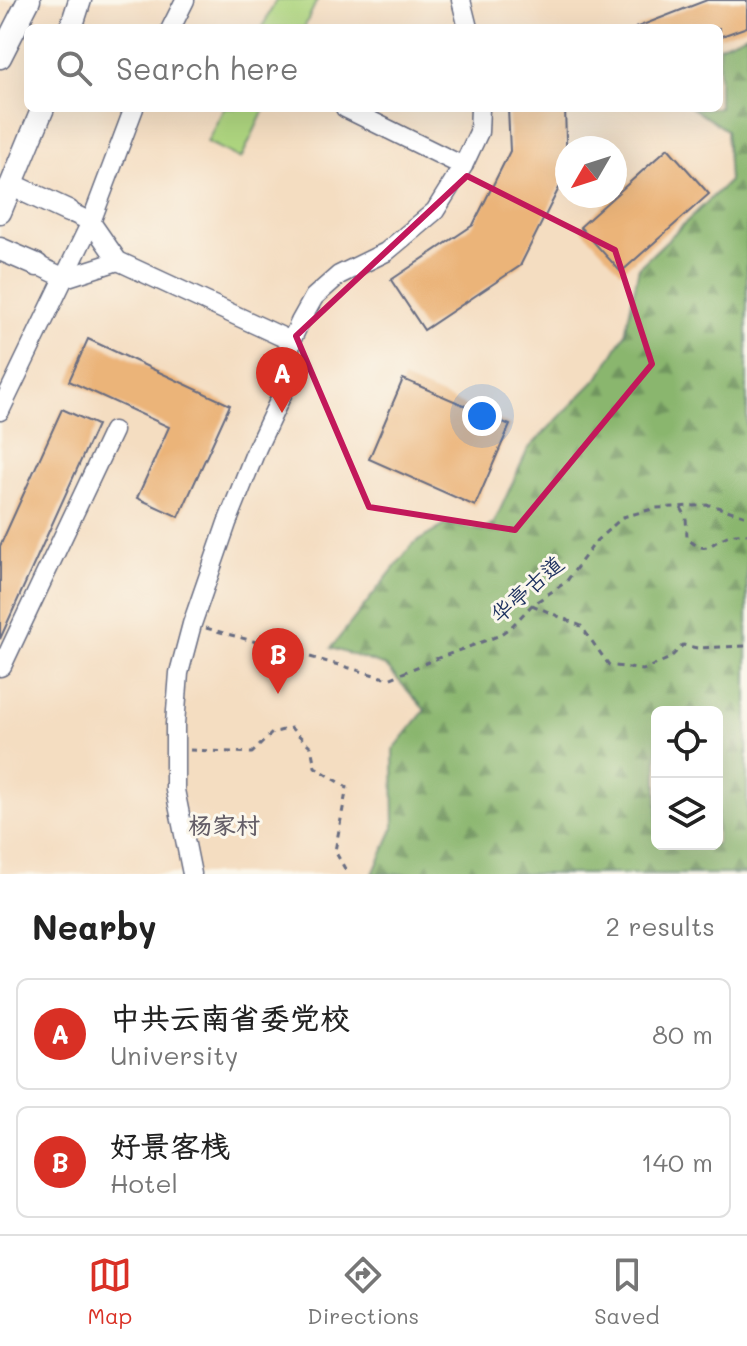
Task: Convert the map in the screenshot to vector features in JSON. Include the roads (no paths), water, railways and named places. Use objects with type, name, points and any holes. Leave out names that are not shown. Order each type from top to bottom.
[{"type":"main road","points":[[0,57],[29,0]]},
{"type":"main road","points":[[72,24],[80,0]]},
{"type":"main road","points":[[0,212],[41,112]]},
{"type":"main road","points":[[6,192],[68,211]]},
{"type":"main road","points":[[0,249],[37,265]]},
{"type":"street","points":[[177,24],[185,0]]},
{"type":"street","points":[[461,0],[467,24]]},
{"type":"street","points":[[0,411],[91,222],[132,112]]},
{"type":"street","points":[[353,112],[463,166]]},
{"type":"street","points":[[192,874],[175,790],[179,673],[194,617],[232,510],[286,386],[291,341],[314,297],[339,275],[386,252],[435,211],[463,166],[479,132],[480,112]]},
{"type":"street","points":[[68,211],[91,222],[118,261],[291,341]]},
{"type":"street","points":[[37,265],[65,278],[118,261]]},
{"type":"street","points":[[0,667],[113,431]]},
{"type":"place","name":"中共云南省委党校","points":[[282,413]]},
{"type":"place","name":"好景客栈","points":[[278,694]]},
{"type":"district","name":"杨家村","points":[[224,826]]}]
